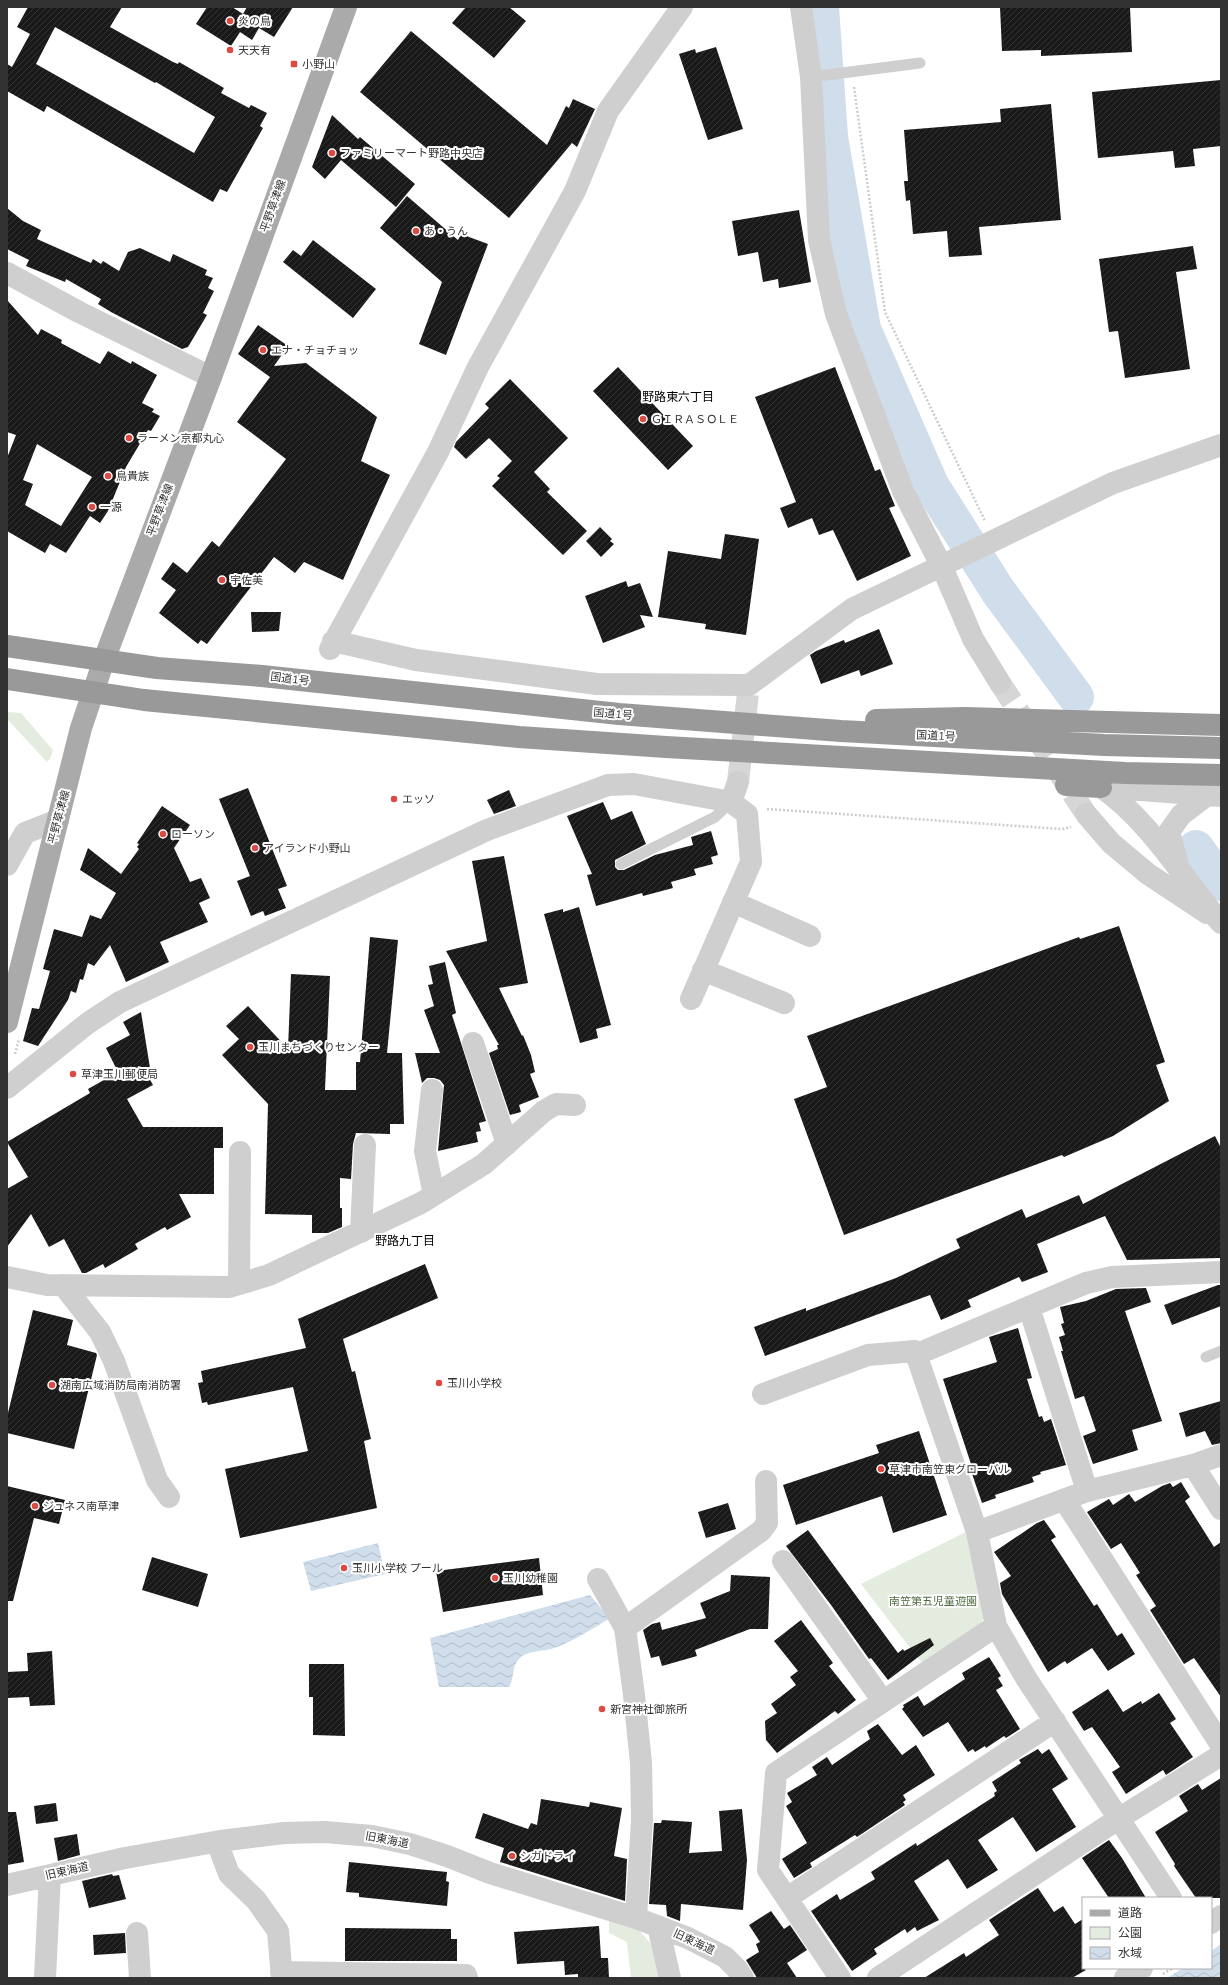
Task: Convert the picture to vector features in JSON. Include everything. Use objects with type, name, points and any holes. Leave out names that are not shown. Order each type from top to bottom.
[{"type":"highway","name":"国道1号","points":[[10,646],[157,668],[262,676],[593,712],[841,731],[1104,745],[1221,748]]},
{"type":"highway","points":[[7,679],[144,700],[519,737],[1125,773],[1221,775]]},
{"type":"highway","points":[[841,731],[854,720],[965,718],[1221,725]]},
{"type":"highway","points":[[841,757],[866,771],[1101,787]]},
{"type":"main road","name":"平野草津線","points":[[7,1022],[81,728],[104,660],[211,377],[346,7]]},
{"type":"street","points":[[682,7],[608,111],[575,192],[478,367],[438,452],[331,645],[416,660],[597,684],[748,689],[852,609],[1113,483],[1221,445]]},
{"type":"street","points":[[801,7],[811,77],[819,240],[836,314],[903,491],[968,554],[973,639],[1000,683]]},
{"type":"street","points":[[9,277],[211,377]]},
{"type":"street","points":[[593,712],[597,684]]},
{"type":"street","points":[[690,999],[751,862],[739,808],[738,782]]},
{"type":"street","points":[[7,1088],[88,1023],[120,1002],[487,830],[608,785],[634,784],[739,808]]},
{"type":"street","points":[[1101,787],[1213,796]]},
{"type":"street","points":[[1101,787],[1121,801],[1178,866],[1220,922]]},
{"type":"street","points":[[1178,866],[1169,832],[1180,815],[1213,796]]},
{"type":"street","points":[[1090,818],[1111,844],[1148,874],[1220,922]]},
{"type":"street","points":[[7,865],[25,833],[58,820]]},
{"type":"street","points":[[733,902],[810,936]]},
{"type":"street","points":[[703,970],[784,1002]]},
{"type":"street","points":[[473,1043],[507,1144]]},
{"type":"street","points":[[432,1090],[425,1151],[434,1195]]},
{"type":"street","points":[[7,1277],[47,1284],[63,1285],[229,1287],[269,1275],[421,1203],[484,1164],[544,1111],[556,1104],[575,1105]]},
{"type":"street","points":[[361,1232],[365,1144]]},
{"type":"street","points":[[239,1284],[240,1152]]},
{"type":"street","points":[[928,1350],[1086,1283],[1112,1277],[1221,1272]]},
{"type":"street","points":[[63,1285],[100,1332],[114,1361],[157,1480],[169,1497]]},
{"type":"street","points":[[1028,1307],[1087,1491]]},
{"type":"street","points":[[763,1394],[868,1354],[915,1350],[977,1532],[996,1626],[1026,1678],[1055,1720],[1118,1820],[1138,1846],[1169,1897]]},
{"type":"street","points":[[977,1532],[1087,1491],[1193,1465],[1221,1455]]},
{"type":"street","points":[[1193,1465],[1221,1509]]},
{"type":"street","points":[[625,1628],[762,1531],[767,1523],[766,1481]]},
{"type":"street","points":[[1065,1500],[1221,1745]]},
{"type":"street","points":[[783,1561],[883,1701]]},
{"type":"street","points":[[598,1579],[625,1628],[641,1763],[642,1820],[636,1918]]},
{"type":"street","points":[[840,1978],[768,1870],[776,1773],[996,1626]]},
{"type":"street","points":[[787,1898],[1055,1720]]},
{"type":"street","points":[[878,1978],[1118,1820],[1221,1755]]},
{"type":"street","name":"旧東海道","points":[[7,1885],[126,1858],[217,1842],[284,1834],[325,1832],[389,1839],[448,1856],[490,1873],[658,1926],[688,1938],[725,1957],[737,1969],[743,1978]]},
{"type":"street","points":[[217,1842],[229,1874],[256,1900],[278,1931],[281,1975],[466,1975],[466,1978]]},
{"type":"street","points":[[45,1978],[50,1875]]},
{"type":"street","points":[[1212,1922],[1221,1916]]},
{"type":"street","points":[[658,1926],[670,1978]]},
{"type":"street","points":[[137,1933],[140,1978]]},
{"type":"street","points":[[1125,1978],[1140,1969]]},
{"type":"lane","points":[[811,77],[920,63]]},
{"type":"lane","points":[[621,864],[715,817],[739,808]]},
{"type":"lane","points":[[1206,1356],[1221,1351]]},
{"type":"path","points":[[854,83],[884,312],[968,554]]},
{"type":"path","points":[[739,808],[760,808],[1062,829],[1090,818]]},
{"type":"path","points":[[1162,1974],[1170,1969]]},
{"type":"green space","points":[[7,712],[21,713],[53,750],[50,759],[47,762],[7,719]]},
{"type":"green space","name":"南笠第五児童遊園","points":[[966,1532],[984,1616],[981,1624],[924,1666],[861,1584]]},
{"type":"green space","points":[[609,1917],[639,1930],[651,1944],[660,1978],[631,1978],[627,1942],[609,1933]]},
{"type":"water","name":"玉川小学校 プール","points":[[378,1543],[385,1574],[311,1591],[303,1562]]},
{"type":"water","points":[[590,1595],[609,1619],[575,1639],[561,1645],[522,1656],[515,1665],[509,1687],[439,1687],[430,1638]]},
{"type":"water","points":[[1221,1944],[1221,1978],[1167,1978],[1181,1969],[1212,1969],[1212,1950]]},
{"type":"building","points":[[28,7],[122,7],[110,27],[173,62],[178,64],[179,62],[224,88],[221,93],[249,108],[251,105],[267,113],[260,126],[263,128],[227,192],[220,189],[213,202],[47,106],[44,112],[7,91],[7,64],[12,67],[30,34],[17,27]],"holes":[[[55,27],[155,83],[156,82],[215,117],[194,153],[36,64]]]},
{"type":"building","points":[[207,7],[232,7],[243,14],[247,7],[293,7],[274,37],[259,28],[252,40],[240,32],[231,46],[196,24]]},
{"type":"building","points":[[466,7],[509,7],[526,21],[494,58],[452,23]]},
{"type":"building","points":[[1000,7],[1130,7],[1132,52],[1041,56],[1041,50],[1002,51]]},
{"type":"building","points":[[411,31],[547,145],[566,106],[569,108],[573,99],[595,109],[577,147],[572,143],[509,218],[360,92]]},
{"type":"building","points":[[716,47],[743,129],[708,140],[679,54],[695,49],[696,53]]},
{"type":"building","points":[[1221,80],[1221,146],[1193,149],[1195,166],[1175,168],[1173,151],[1098,158],[1092,92]]},
{"type":"building","points":[[1051,104],[1061,220],[979,227],[982,255],[949,257],[947,231],[913,234],[910,200],[906,201],[904,181],[908,181],[904,130],[1001,122],[1000,109]]},
{"type":"building","points":[[332,115],[358,139],[360,137],[415,184],[396,207],[341,160],[325,179],[312,167]]},
{"type":"building","points":[[407,196],[458,240],[461,234],[488,244],[446,355],[419,344],[442,282],[380,228]]},
{"type":"building","points":[[7,208],[23,221],[41,230],[37,239],[91,263],[93,259],[101,264],[103,261],[119,271],[128,252],[140,248],[170,262],[173,254],[207,270],[205,275],[213,278],[208,288],[214,291],[203,313],[207,315],[188,347],[182,349],[111,312],[98,304],[101,299],[66,279],[65,282],[26,266],[29,260],[7,249]]},
{"type":"building","points":[[799,210],[811,282],[779,288],[778,279],[763,282],[758,252],[738,256],[732,221]]},
{"type":"building","points":[[313,240],[376,289],[353,318],[283,262],[293,250],[301,256]]},
{"type":"building","points":[[1193,246],[1197,269],[1176,272],[1190,369],[1125,378],[1118,331],[1109,332],[1099,259]]},
{"type":"building","points":[[7,300],[38,335],[41,329],[62,340],[61,343],[100,364],[108,351],[131,364],[132,361],[157,375],[142,403],[154,409],[152,412],[160,416],[151,431],[148,430],[126,467],[108,511],[100,523],[90,516],[66,553],[50,544],[45,553],[7,531],[7,458],[16,435],[7,432]],"holes":[[[37,444],[92,477],[61,526],[25,505],[33,484],[23,480]]]},
{"type":"building","points":[[258,325],[288,346],[274,366],[306,363],[377,417],[361,461],[390,475],[343,580],[304,562],[295,573],[274,557],[207,644],[201,640],[198,644],[159,613],[176,590],[161,579],[173,562],[187,573],[212,541],[219,547],[286,459],[237,422],[270,377],[238,354]]},
{"type":"building","name":"ＧＩＲＡＳＯＬＥ","points":[[618,367],[693,446],[668,470],[593,391]]},
{"type":"building","points":[[835,367],[875,471],[880,469],[895,506],[889,508],[911,556],[857,581],[833,530],[819,535],[812,518],[788,528],[780,508],[796,502],[755,397]]},
{"type":"building","points":[[510,379],[568,438],[534,472],[550,489],[547,492],[587,531],[563,555],[492,486],[500,478],[497,476],[512,461],[489,438],[466,459],[454,447],[456,442],[489,408],[485,404]]},
{"type":"building","points":[[600,527],[612,539],[610,541],[614,544],[601,557],[586,541]]},
{"type":"building","points":[[725,534],[759,539],[746,635],[705,629],[706,624],[658,617],[668,551],[721,559]]},
{"type":"building","points":[[626,581],[628,587],[640,583],[653,617],[640,615],[645,627],[603,643],[585,596]]},
{"type":"building","points":[[251,612],[281,612],[279,631],[252,632]]},
{"type":"building","points":[[879,629],[893,664],[861,676],[859,670],[821,684],[810,655],[816,651],[844,640],[845,643]]},
{"type":"building","name":"アイランド小野山","points":[[248,788],[287,886],[278,889],[286,908],[265,916],[263,911],[251,916],[237,881],[250,876],[219,799]]},
{"type":"building","points":[[509,790],[516,806],[494,814],[487,800]]},
{"type":"building","points":[[603,802],[611,820],[632,811],[646,844],[615,860],[615,867],[618,870],[624,870],[655,855],[693,845],[691,837],[711,831],[718,855],[711,857],[713,864],[694,869],[696,875],[671,882],[673,888],[643,896],[642,893],[596,906],[587,875],[592,874],[567,816]]},
{"type":"building","points":[[162,806],[190,825],[174,848],[190,882],[201,878],[210,898],[199,903],[208,922],[160,942],[169,962],[126,982],[110,945],[94,966],[88,963],[83,980],[80,979],[76,993],[71,991],[68,1000],[38,1046],[23,1041],[32,1008],[39,1009],[50,971],[43,969],[54,929],[82,937],[90,915],[101,919],[116,893],[80,870],[88,848],[121,874],[139,849],[137,847],[139,844],[137,843]]},
{"type":"building","points":[[504,856],[528,983],[499,988],[522,1036],[523,1035],[531,1055],[535,1072],[530,1074],[539,1097],[519,1105],[521,1112],[510,1115],[489,1053],[498,1049],[497,1045],[499,1045],[446,951],[487,941],[472,861]]},
{"type":"building","points":[[579,907],[611,1025],[596,1029],[598,1038],[580,1043],[544,914],[563,909],[563,912]]},
{"type":"building","points":[[1119,926],[1165,1062],[1156,1065],[1169,1101],[1113,1136],[1064,1157],[1062,1155],[844,1235],[794,1099],[827,1087],[807,1036],[1079,937],[1080,939]]},
{"type":"building","points":[[370,937],[398,940],[387,1053],[402,1053],[404,1124],[390,1124],[390,1134],[356,1133],[353,1144],[351,1179],[340,1178],[340,1208],[342,1208],[342,1227],[328,1233],[312,1233],[312,1215],[265,1214],[268,1104],[222,1055],[239,1039],[226,1026],[248,1006],[288,1049],[291,974],[330,976],[325,1090],[356,1090],[356,1062],[360,1062]]},
{"type":"building","points":[[445,962],[456,1013],[452,1015],[486,1121],[479,1123],[481,1131],[476,1132],[478,1142],[438,1151],[444,1085],[440,1080],[434,1078],[427,1078],[422,1083],[415,1053],[440,1053],[424,1010],[434,1006],[428,985],[433,984],[429,966]]},
{"type":"building","points":[[141,1012],[150,1068],[144,1069],[153,1085],[127,1099],[143,1127],[223,1127],[223,1148],[214,1148],[214,1194],[179,1194],[191,1217],[167,1230],[165,1227],[135,1244],[138,1249],[105,1268],[103,1264],[86,1273],[82,1273],[64,1239],[49,1247],[31,1214],[7,1247],[7,1189],[28,1177],[7,1142],[90,1093],[88,1089],[118,1072],[106,1048],[130,1035],[123,1022]]},
{"type":"building","points":[[1215,1136],[1221,1148],[1221,1258],[1127,1260],[1105,1216],[1037,1244],[1048,1272],[1022,1282],[1019,1277],[968,1300],[971,1307],[941,1320],[930,1295],[765,1356],[754,1327],[806,1308],[806,1311],[896,1278],[960,1248],[956,1239],[1022,1209],[1026,1218],[1079,1195],[1083,1204]]},
{"type":"building","points":[[425,1264],[438,1298],[343,1339],[352,1372],[355,1371],[371,1439],[364,1441],[377,1508],[240,1538],[225,1469],[308,1451],[293,1387],[208,1405],[207,1402],[202,1403],[198,1383],[203,1382],[201,1371],[306,1348],[298,1319]]},
{"type":"building","points":[[1221,1285],[1221,1306],[1172,1325],[1164,1305]]},
{"type":"building","points":[[1146,1288],[1151,1302],[1125,1311],[1162,1421],[1132,1430],[1138,1450],[1093,1464],[1083,1436],[1096,1431],[1084,1396],[1075,1399],[1061,1351],[1063,1351],[1059,1337],[1065,1335],[1061,1324],[1064,1323],[1060,1307],[1086,1301],[1116,1289]]},
{"type":"building","name":"湖南広域消防局南消防署","points":[[33,1310],[73,1320],[67,1345],[96,1353],[97,1355],[74,1449],[7,1433],[7,1417]]},
{"type":"building","points":[[1018,1328],[1032,1378],[1027,1379],[1039,1417],[1042,1416],[1044,1422],[1051,1419],[1066,1465],[1040,1472],[1041,1474],[1032,1477],[1034,1482],[995,1495],[996,1498],[982,1503],[969,1465],[971,1464],[943,1379],[997,1362],[989,1337]]},
{"type":"building","points":[[1221,1401],[1221,1443],[1212,1445],[1205,1431],[1186,1437],[1179,1413]]},
{"type":"building","name":"草津市南笠東グローバル","points":[[919,1431],[947,1515],[893,1533],[882,1496],[796,1525],[783,1485],[879,1453],[876,1445]]},
{"type":"building","points":[[1181,1482],[1190,1497],[1185,1501],[1214,1547],[1221,1542],[1221,1697],[1194,1658],[1184,1664],[1150,1610],[1156,1606],[1136,1575],[1140,1573],[1121,1543],[1111,1549],[1087,1512],[1109,1499],[1113,1505],[1129,1494],[1135,1502],[1162,1486],[1170,1483],[1173,1487]]},
{"type":"building","points":[[7,1486],[65,1500],[59,1524],[34,1518],[13,1601],[7,1601]]},
{"type":"building","points":[[728,1503],[736,1529],[706,1538],[698,1512]]},
{"type":"building","points":[[1044,1520],[1056,1537],[1051,1540],[1094,1606],[1097,1604],[1117,1636],[1122,1633],[1135,1654],[1108,1671],[1092,1648],[1067,1664],[1065,1661],[1048,1672],[1002,1594],[1000,1583],[1011,1576],[994,1552],[1037,1523]]},
{"type":"building","points":[[808,1530],[898,1653],[903,1649],[904,1651],[930,1638],[934,1645],[888,1680],[871,1658],[869,1659],[831,1605],[786,1546]]},
{"type":"building","points":[[152,1557],[208,1574],[198,1607],[142,1590]]},
{"type":"building","name":"玉川幼稚園","points":[[539,1558],[543,1595],[443,1612],[436,1571]]},
{"type":"building","points":[[731,1575],[770,1577],[768,1629],[750,1629],[695,1650],[697,1656],[662,1666],[659,1656],[651,1658],[643,1630],[652,1624],[660,1622],[662,1630],[706,1618],[700,1603],[730,1591]]},
{"type":"building","points":[[801,1620],[833,1663],[829,1666],[856,1700],[838,1714],[835,1711],[777,1753],[766,1740],[765,1721],[777,1713],[771,1704],[796,1685],[790,1677],[798,1671],[774,1641]]},
{"type":"building","points":[[52,1651],[55,1705],[30,1706],[29,1697],[7,1698],[7,1672],[28,1671],[27,1653]]},
{"type":"building","points":[[989,1657],[1001,1676],[998,1678],[1003,1686],[996,1690],[1020,1729],[1006,1738],[1004,1736],[986,1748],[985,1746],[975,1752],[973,1749],[968,1752],[948,1722],[923,1737],[902,1709],[904,1707],[903,1705],[918,1696],[924,1706],[965,1679],[962,1673]]},
{"type":"building","points":[[309,1664],[344,1664],[345,1736],[313,1735],[313,1697],[309,1697]]},
{"type":"building","points":[[1108,1689],[1123,1712],[1141,1701],[1142,1704],[1159,1693],[1176,1719],[1170,1723],[1193,1757],[1166,1775],[1163,1770],[1126,1794],[1112,1772],[1120,1767],[1092,1727],[1084,1731],[1072,1712]]},
{"type":"building","points":[[878,1724],[902,1755],[916,1745],[935,1775],[903,1795],[906,1800],[903,1802],[905,1805],[857,1837],[855,1835],[810,1863],[812,1867],[794,1878],[782,1859],[807,1843],[786,1806],[792,1802],[787,1793],[817,1775],[812,1767],[827,1757],[832,1765],[870,1739],[867,1731]]},
{"type":"building","points":[[1038,1749],[1042,1754],[1049,1749],[1068,1779],[1052,1789],[1076,1827],[1036,1852],[1013,1817],[978,1840],[998,1870],[967,1889],[948,1859],[914,1881],[939,1920],[917,1931],[915,1927],[907,1933],[905,1929],[874,1949],[877,1954],[852,1971],[811,1911],[837,1894],[840,1900],[875,1879],[871,1872],[916,1843],[917,1846],[995,1796],[994,1793],[997,1791],[992,1782],[1021,1763],[1019,1760]]},
{"type":"building","points":[[1221,1778],[1221,1898],[1195,1897],[1174,1866],[1175,1864],[1155,1832],[1188,1811],[1179,1796],[1198,1784],[1202,1790]]},
{"type":"building","points":[[541,1799],[589,1807],[590,1802],[622,1808],[614,1856],[627,1859],[625,1901],[500,1862],[504,1848],[475,1838],[483,1813],[528,1829],[531,1823],[537,1825]]},
{"type":"building","points":[[56,1803],[58,1821],[36,1824],[34,1806]]},
{"type":"building","points":[[742,1809],[747,1860],[743,1910],[681,1904],[680,1921],[667,1916],[666,1905],[649,1904],[654,1823],[661,1823],[662,1820],[692,1822],[689,1853],[722,1851],[719,1811]]},
{"type":"building","points":[[7,1812],[16,1812],[24,1862],[7,1865]]},
{"type":"building","points":[[77,1834],[80,1855],[58,1861],[54,1838]]},
{"type":"building","points":[[1109,1840],[1122,1858],[1145,1897],[1108,1897],[1082,1858]]},
{"type":"building","points":[[349,1862],[447,1872],[446,1881],[449,1882],[447,1906],[359,1897],[359,1893],[346,1892]]},
{"type":"building","points":[[112,1874],[113,1876],[119,1875],[126,1899],[89,1908],[82,1881]]},
{"type":"building","points":[[1038,1888],[1054,1912],[1063,1906],[1075,1924],[1082,1920],[1082,1969],[1086,1970],[1072,1978],[924,1978],[964,1953],[966,1957],[999,1935],[989,1920]]},
{"type":"building","points":[[771,1911],[784,1929],[790,1925],[807,1950],[787,1963],[797,1978],[757,1978],[746,1960],[759,1952],[756,1944],[760,1942],[749,1925]]},
{"type":"building","points":[[599,1926],[601,1958],[608,1958],[609,1978],[578,1978],[578,1974],[565,1975],[564,1961],[517,1964],[514,1932]]},
{"type":"building","points":[[345,1928],[451,1929],[451,1939],[457,1939],[457,1961],[345,1961]]},
{"type":"building","points":[[125,1933],[126,1953],[94,1955],[93,1935]]},
{"type":"waterway","points":[[821,7],[830,137],[863,329],[931,485],[998,591],[1076,697]]},
{"type":"waterway","points":[[1196,848],[1221,883]]},
{"type":"tunnel","points":[[1000,683],[1086,814]]},
{"type":"tunnel","points":[[738,782],[748,693]]},
{"type":"place","name":"炎の鳥","points":[[230,21]]},
{"type":"place","name":"天天有","points":[[230,50]]},
{"type":"place","name":"小野山","points":[[294,64]]},
{"type":"place","name":"ファミリーマート野路中央店","points":[[332,153]]},
{"type":"place","name":"あ・うん","points":[[416,231]]},
{"type":"place","name":"エナ・チョチョッ","points":[[263,350]]},
{"type":"place","name":"ＧＩＲＡＳＯＬＥ","points":[[643,419]]},
{"type":"place","name":"ラーメン京都丸心","points":[[129,438]]},
{"type":"place","name":"鳥貴族","points":[[108,476]]},
{"type":"place","name":"一源","points":[[92,507]]},
{"type":"place","name":"宇佐美","points":[[222,580]]},
{"type":"place","name":"エッソ","points":[[394,799]]},
{"type":"place","name":"ローソン","points":[[163,834]]},
{"type":"place","name":"アイランド小野山","points":[[255,848]]},
{"type":"place","name":"玉川まちづくりセンター","points":[[250,1047]]},
{"type":"place","name":"草津玉川郵便局","points":[[73,1074]]},
{"type":"place","name":"玉川小学校","points":[[439,1383]]},
{"type":"place","name":"湖南広域消防局南消防署","points":[[52,1385]]},
{"type":"place","name":"草津市南笠東グローバル","points":[[881,1469]]},
{"type":"place","name":"ジュネス南草津","points":[[35,1506]]},
{"type":"place","name":"玉川小学校 プール","points":[[344,1568]]},
{"type":"place","name":"玉川幼稚園","points":[[495,1578]]},
{"type":"place","name":"新宮神社御旅所","points":[[602,1709]]},
{"type":"place","name":"シガドライ","points":[[512,1856]]},
{"type":"district","name":"野路東六丁目","points":[[678,397]]},
{"type":"district","name":"野路九丁目","points":[[405,1241]]}]
